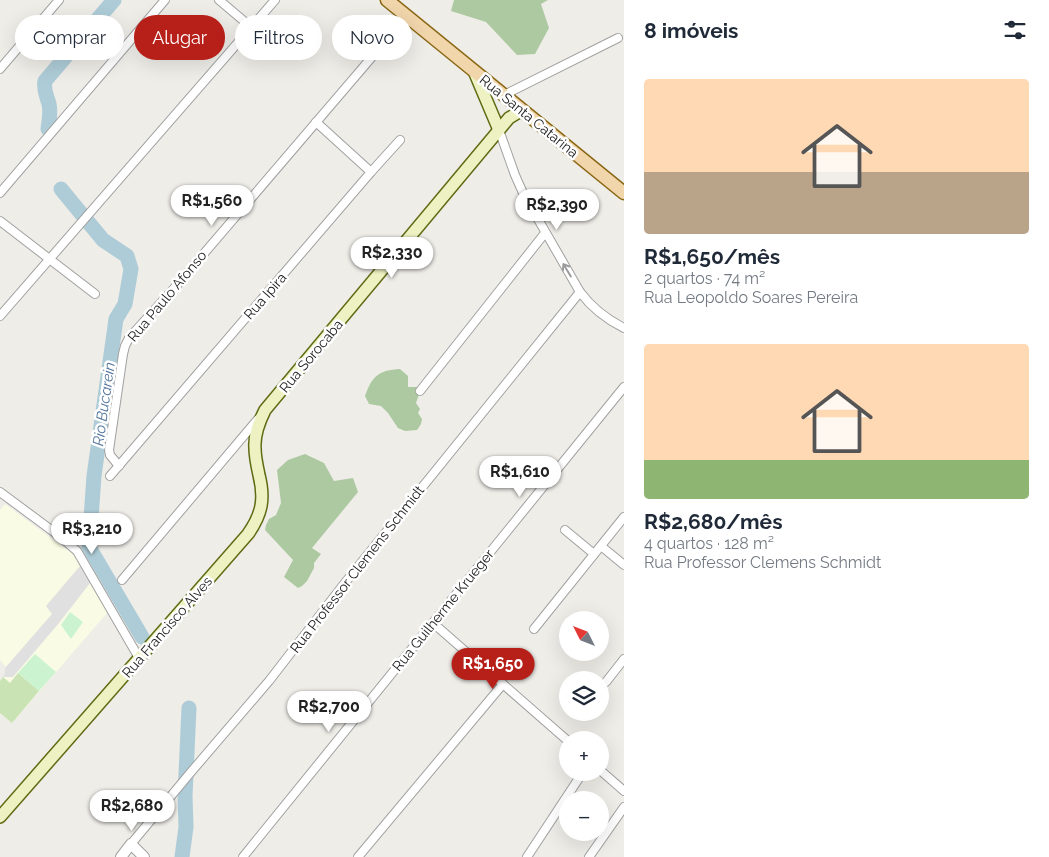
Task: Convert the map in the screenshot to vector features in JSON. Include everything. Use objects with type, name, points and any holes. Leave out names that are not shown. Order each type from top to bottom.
[{"type":"main road","name":"Rua Santa Catarina","points":[[387,0],[406,15]]},
{"type":"main road","name":"Rua Santa Catarina","points":[[412,20],[624,193]]},
{"type":"main road","points":[[474,71],[499,130]]},
{"type":"main road","name":"Rua Sorocaba","points":[[265,410],[509,118],[522,110]]},
{"type":"main road","name":"Rua Francisco Alves","points":[[0,817],[255,525],[259,516],[262,485],[255,450],[255,440],[265,410]]},
{"type":"street","points":[[0,70],[59,0]]},
{"type":"street","points":[[0,193],[165,0]]},
{"type":"street","points":[[220,0],[237,15]]},
{"type":"street","points":[[262,15],[275,0]]},
{"type":"street","points":[[504,95],[618,38]]},
{"type":"street","points":[[0,316],[235,45]]},
{"type":"street","name":"Rua Paulo Afonso","points":[[119,466],[110,455],[109,450],[125,346],[369,60]]},
{"type":"street","points":[[316,122],[371,172]]},
{"type":"street","points":[[499,130],[523,193],[580,292],[600,314],[624,328]]},
{"type":"street","name":"Rua Ipira","points":[[110,476],[400,140]]},
{"type":"street","points":[[0,221],[96,294]]},
{"type":"street","points":[[420,390],[545,233]]},
{"type":"street","name":"Rua Professor Clemens Schmidt","points":[[131,844],[269,682],[344,584],[580,292]]},
{"type":"street","name":"Rua Guilherme Krueger","points":[[243,857],[624,387]]},
{"type":"street","name":"Rua Sorocaba","points":[[122,580],[265,410]]},
{"type":"street","points":[[0,492],[77,551],[139,658]]},
{"type":"street","points":[[534,629],[624,517]]},
{"type":"street","points":[[565,530],[594,554]]},
{"type":"street","points":[[601,546],[624,565]]},
{"type":"street","points":[[433,623],[559,733]]},
{"type":"street","points":[[609,678],[624,659]]},
{"type":"street","points":[[358,857],[503,684]]},
{"type":"street","points":[[609,778],[624,790]]},
{"type":"street","points":[[527,857],[577,781]]},
{"type":"street","points":[[589,857],[624,807]]},
{"type":"street","points":[[120,857],[131,844],[144,857]]},
{"type":"shaded area","points":[[5,504],[74,555],[108,612],[12,723],[0,713],[0,681],[5,673],[5,666],[0,660],[0,510]]},
{"type":"shaded area","points":[[80,566],[90,583],[13,677],[3,677],[5,668],[52,614],[46,606]]},
{"type":"green space","points":[[454,0],[548,0],[541,4],[549,28],[535,54],[517,55],[486,22],[451,11]]},
{"type":"green space","points":[[400,369],[408,376],[408,387],[417,387],[419,394],[416,403],[420,409],[418,413],[422,419],[417,430],[405,431],[398,428],[381,406],[369,404],[365,396],[370,383],[377,375]]},
{"type":"green space","points":[[305,454],[324,463],[334,481],[353,478],[358,492],[312,548],[321,554],[314,563],[314,568],[307,581],[298,588],[284,577],[293,560],[265,530],[269,519],[276,515],[281,503],[277,470],[288,460]]},
{"type":"green space","points":[[70,612],[83,622],[71,639],[61,625]]},
{"type":"green space","points":[[35,654],[56,672],[39,691],[18,673]]},
{"type":"green space","points":[[18,673],[39,691],[12,723],[0,713],[0,681],[3,677],[10,683]]},
{"type":"waterway","name":"Rio Bucarein","points":[[48,129],[50,111],[45,81],[114,0]]},
{"type":"waterway","name":"Rio Bucarein","points":[[61,189],[103,240],[127,256],[131,269],[125,304],[116,319],[94,476],[89,547],[142,637]]},
{"type":"waterway","name":"Rio Bucarein","points":[[182,857],[186,827],[185,796],[189,708]]}]
